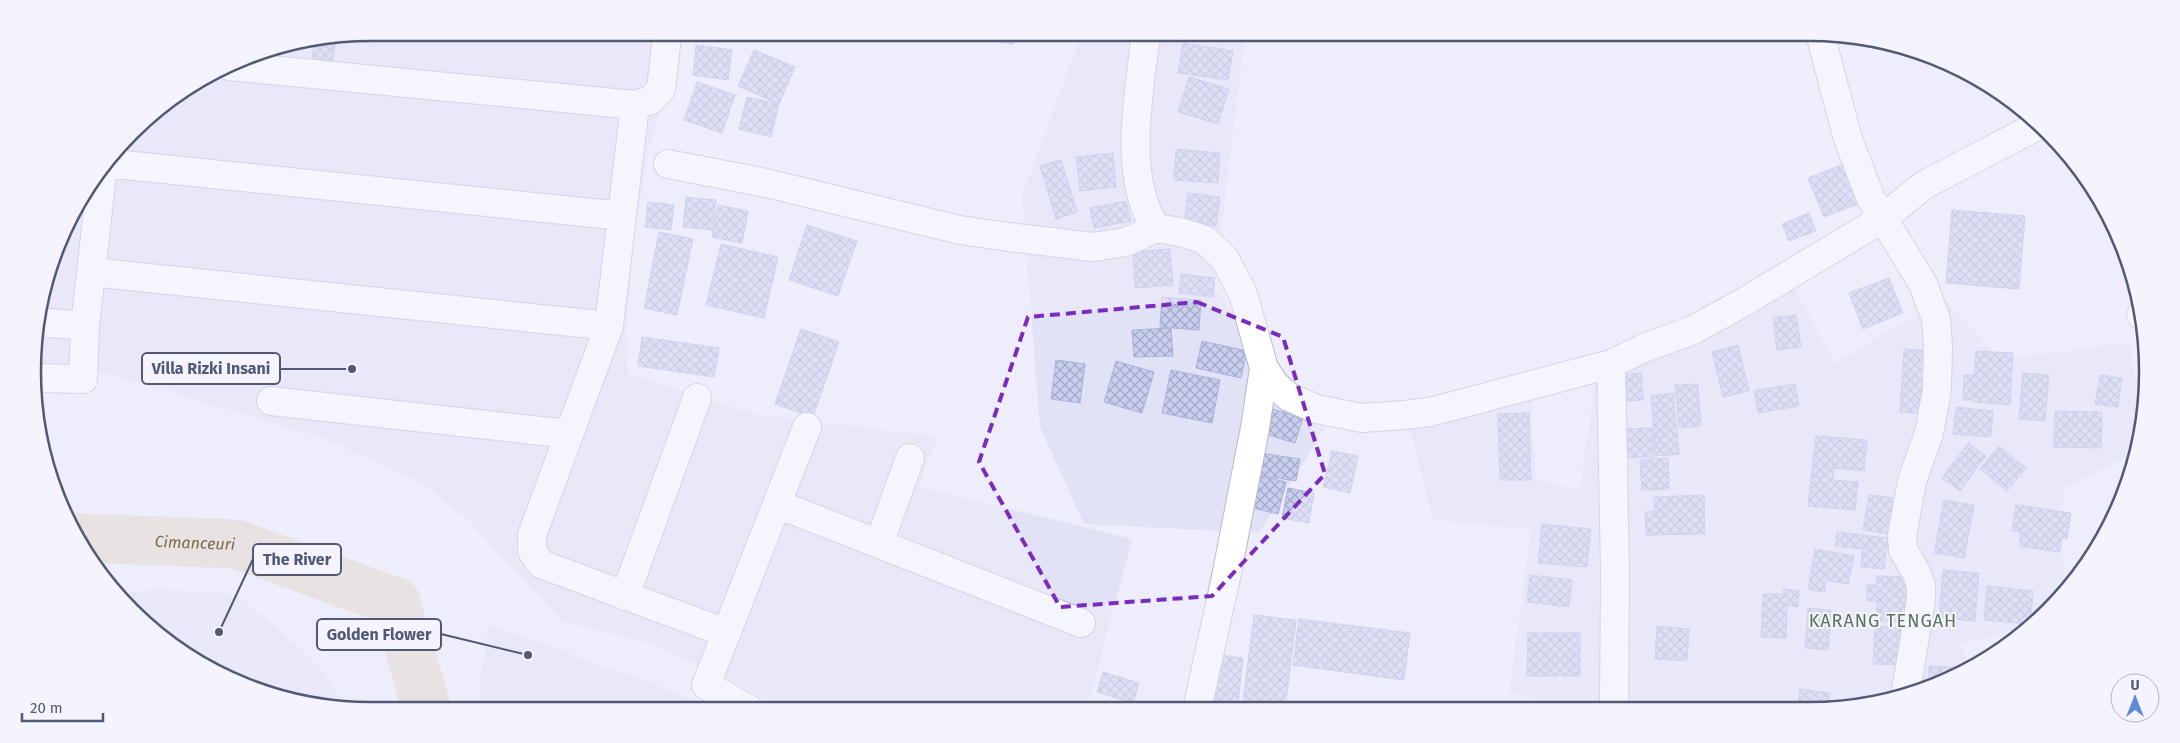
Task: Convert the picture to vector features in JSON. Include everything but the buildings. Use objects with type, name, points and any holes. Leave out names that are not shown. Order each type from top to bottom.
[{"type":"street","points":[[242,67],[635,105],[651,100],[661,88],[667,41]]},
{"type":"street","points":[[1145,41],[1134,140],[1141,196],[1148,216],[1156,228]]},
{"type":"street","points":[[1822,42],[1848,139],[1871,199],[1923,284],[1936,319],[1938,346],[1937,390],[1930,433],[1912,481],[1902,536],[1903,550],[1921,585],[1921,600],[1907,686]]},
{"type":"street","points":[[635,105],[609,326],[532,535],[532,551],[541,564],[726,633]]},
{"type":"street","points":[[668,164],[766,183],[960,230],[1008,237],[1093,247],[1126,242],[1156,228],[1180,232],[1205,240],[1225,259],[1243,294],[1264,368],[1275,385],[1289,398],[1316,409],[1362,418],[1430,412],[1611,364],[1693,330],[1744,302],[1882,218],[1924,185],[2033,129]]},
{"type":"street","points":[[113,165],[622,216]]},
{"type":"street","points":[[41,378],[84,379],[85,326],[102,180]]},
{"type":"street","points":[[91,272],[609,326]]},
{"type":"street","points":[[45,323],[85,326]]},
{"type":"street","points":[[1611,364],[1615,572],[1614,702]]},
{"type":"street","points":[[1198,702],[1226,577],[1256,428],[1264,368]]},
{"type":"street","points":[[625,596],[697,398]]},
{"type":"street","points":[[271,401],[569,434]]},
{"type":"street","points":[[736,702],[706,685],[807,427]]},
{"type":"street","points":[[879,544],[910,458]]},
{"type":"street","points":[[777,504],[1081,623]]},
{"type":"highlighted area","points":[[1197,302],[1283,337],[1325,474],[1212,596],[1060,607],[979,462],[1028,317]]},
{"type":"shaded area","points":[[680,41],[649,147],[633,244],[626,324],[628,374],[751,413],[938,437],[918,486],[1132,539],[1089,702],[774,702],[654,644],[564,622],[467,520],[425,484],[324,438],[115,375],[41,363],[44,328],[53,286],[66,245],[85,206],[109,170],[154,123],[170,109],[225,75],[245,66],[286,53],[328,44],[350,42]]},
{"type":"shaded area","points":[[1079,41],[1244,41],[1214,289],[1326,427],[1259,533],[1084,524],[1040,427],[1022,196]]},
{"type":"shaded area","points":[[1795,289],[1835,364],[1943,298],[2001,360],[2130,342],[2137,401],[2127,457],[2063,489],[2063,582],[2015,630],[1960,644],[1967,662],[1955,668],[1935,677],[1894,690],[1852,699],[1830,701],[1549,702],[1509,693],[1531,529],[1433,520],[1406,413],[1531,395],[1536,480],[1580,489],[1598,360]]},
{"type":"shaded area","points":[[155,589],[237,594],[312,659],[343,700],[286,690],[245,677],[225,668],[170,634],[127,594]]},
{"type":"shaded area","points":[[489,625],[683,695],[697,702],[481,702],[479,684]]},
{"type":"waterway","name":"Cimanceuri","points":[[86,538],[236,544],[396,602],[425,702]]},
{"type":"place","name":"Villa Rizki Insani","points":[[352,369]]},
{"type":"place","name":"The River","points":[[219,632]]},
{"type":"place","name":"Golden Flower","points":[[528,655]]},
{"type":"district","name":"KARANG TENGAH","points":[[1883,621]]}]
